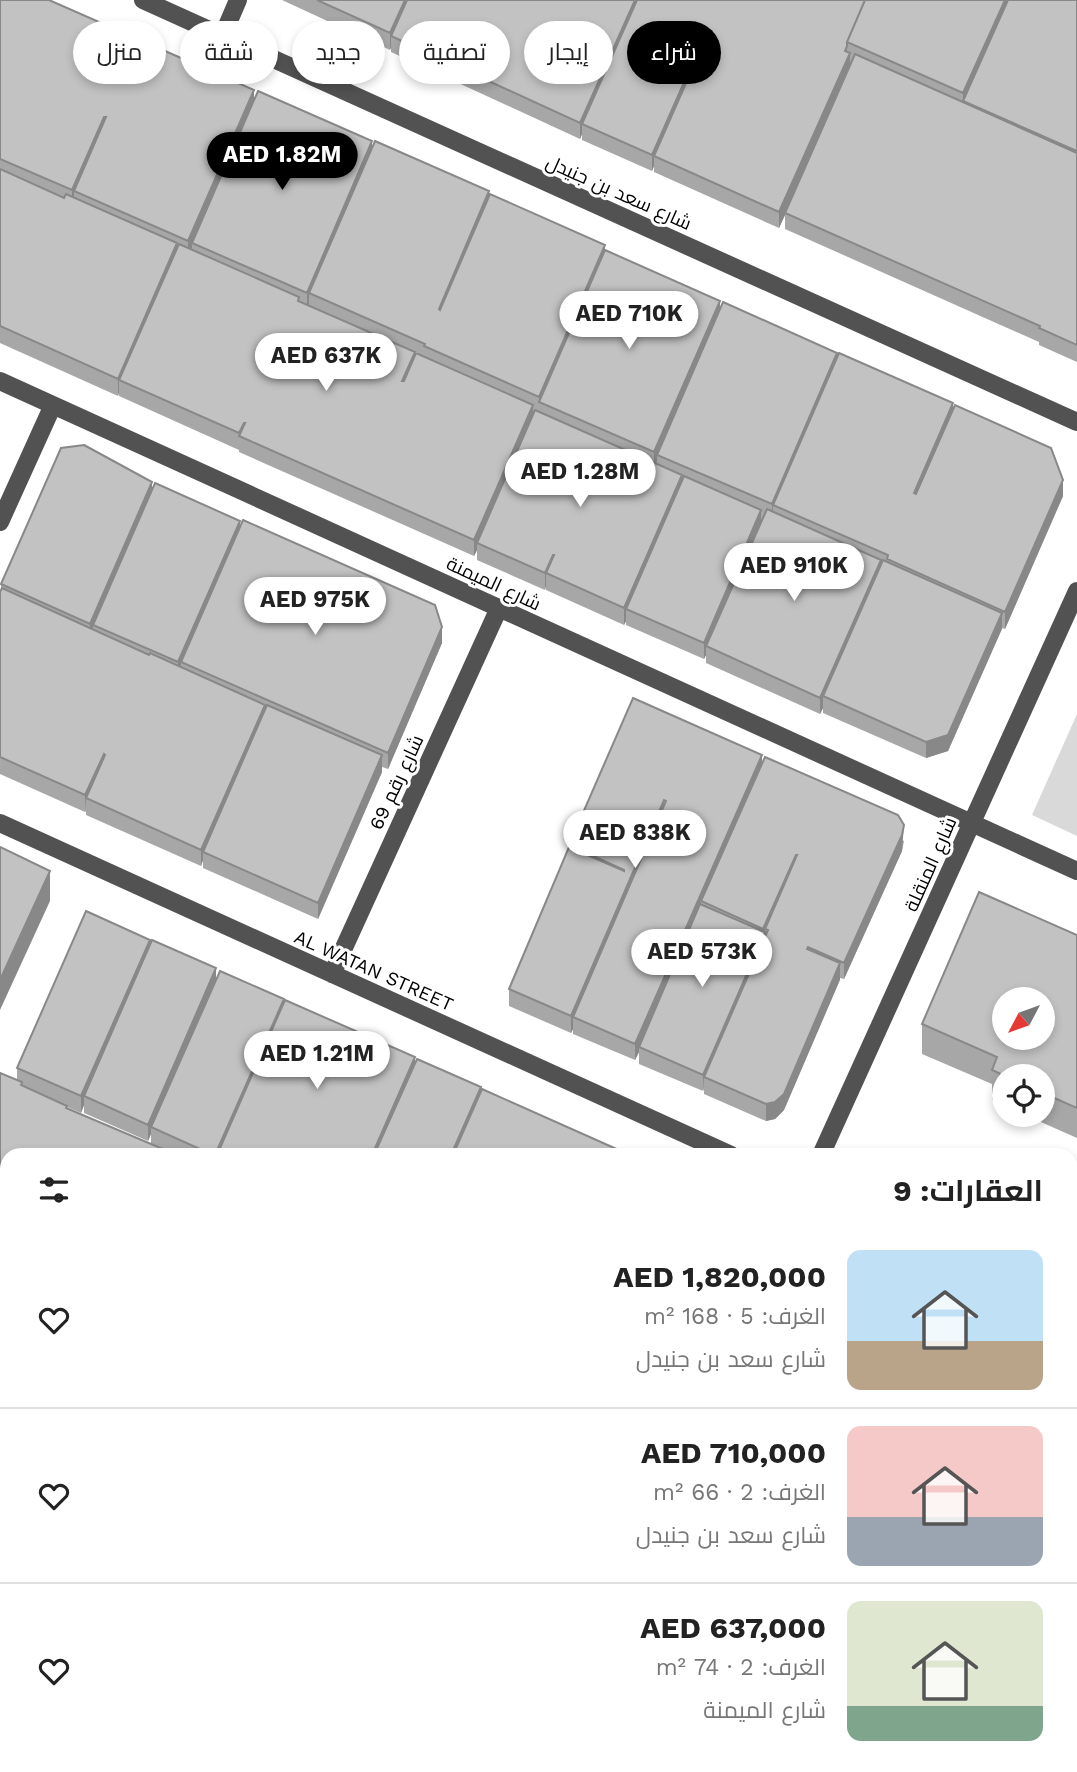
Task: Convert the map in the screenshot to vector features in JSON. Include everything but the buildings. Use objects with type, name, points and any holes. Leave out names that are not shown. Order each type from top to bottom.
[{"type":"street","name":"شارع سعد بن جنيدل","points":[[143,0],[191,21]]},
{"type":"street","points":[[229,21],[238,0]]},
{"type":"street","name":"شارع سعد بن جنيدل","points":[[278,60],[1077,422]]},
{"type":"street","name":"شارع الميمنة","points":[[0,381],[1077,871]]},
{"type":"street","points":[[0,522],[53,405]]},
{"type":"street","name":"شارع المنقلة","points":[[824,1148],[1077,591]]},
{"type":"street","name":"شارع رقم 69","points":[[332,974],[499,608]]},
{"type":"street","name":"AL WATAN STREET","points":[[0,823],[716,1148]]},
{"type":"shaded area","points":[[1077,714],[1077,836],[1032,815]]}]
